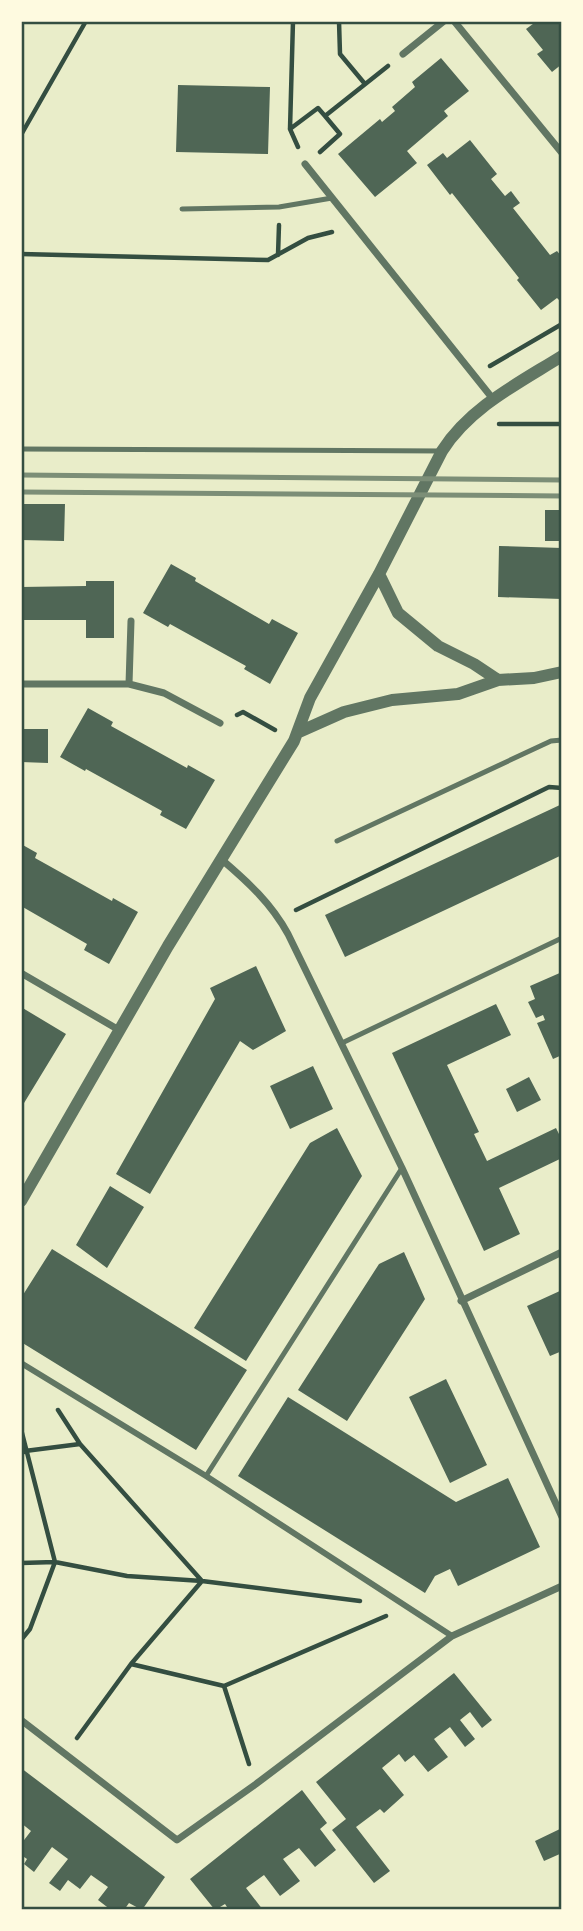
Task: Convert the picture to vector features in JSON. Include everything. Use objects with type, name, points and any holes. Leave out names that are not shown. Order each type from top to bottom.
[{"type":"street","points":[[403,54],[444,21]]},
{"type":"street","points":[[454,21],[562,153]]},
{"type":"street","points":[[305,163],[493,399]]},
{"type":"street","points":[[21,1201],[296,736],[310,698],[379,575],[442,451],[451,437],[493,399],[562,356]]},
{"type":"street","points":[[379,575],[398,613],[438,646],[498,680]]},
{"type":"street","points":[[129,684],[131,621]]},
{"type":"street","points":[[296,736],[344,712],[391,700],[458,694],[498,680],[534,678],[562,672]]},
{"type":"street","points":[[21,684],[129,684],[164,693],[220,723]]},
{"type":"street","points":[[221,859],[258,890],[279,918],[402,1168],[562,1517]]},
{"type":"street","points":[[21,974],[120,1030]]},
{"type":"street","points":[[461,1301],[562,1252]]},
{"type":"street","points":[[21,1363],[206,1476],[453,1636]]},
{"type":"street","points":[[21,1720],[177,1840],[453,1636],[562,1586]]},
{"type":"lane","points":[[182,209],[279,208],[332,198]]},
{"type":"lane","points":[[21,449],[442,451]]},
{"type":"lane","points":[[337,841],[551,741],[562,740]]},
{"type":"lane","points":[[342,1043],[562,938]]},
{"type":"lane","points":[[206,1476],[402,1168]]},
{"type":"path","points":[[21,135],[86,21]]},
{"type":"path","points":[[293,21],[290,129],[318,108],[340,135],[305,163]]},
{"type":"path","points":[[339,21],[340,54],[365,84]]},
{"type":"path","points":[[325,116],[403,54]]},
{"type":"path","points":[[278,256],[279,208]]},
{"type":"path","points":[[21,254],[268,260],[308,238],[357,228]]},
{"type":"path","points":[[474,375],[562,324]]},
{"type":"path","points":[[467,421],[491,425],[562,424]]},
{"type":"path","points":[[220,723],[243,712],[296,736]]},
{"type":"path","points":[[279,918],[549,787],[562,788]]},
{"type":"path","points":[[47,1379],[59,1412],[80,1444],[202,1581]]},
{"type":"path","points":[[21,1429],[23,1452],[55,1562],[30,1629],[21,1640]]},
{"type":"path","points":[[23,1452],[80,1444]]},
{"type":"path","points":[[21,1563],[55,1562],[127,1576],[202,1581],[356,1602],[387,1594]]},
{"type":"path","points":[[65,1755],[131,1664],[202,1581]]},
{"type":"path","points":[[131,1664],[224,1686],[385,1617],[401,1602]]},
{"type":"path","points":[[224,1686],[256,1784]]},
{"type":"building","points":[[537,21],[562,21],[562,64],[552,72],[537,54],[543,50],[526,29]]},
{"type":"building","points":[[441,58],[469,91],[444,111],[448,116],[407,151],[417,163],[375,197],[338,154],[380,119],[382,122],[395,111],[392,107],[415,87],[412,82]]},
{"type":"building","points":[[178,85],[270,87],[268,154],[176,152]]},
{"type":"building","points":[[470,140],[497,174],[491,179],[505,196],[511,191],[520,203],[513,208],[550,255],[557,251],[562,257],[562,298],[557,298],[541,310],[517,280],[519,278],[427,165],[443,153],[447,158]]},
{"type":"building","points":[[21,504],[65,504],[64,541],[21,540]]},
{"type":"building","points":[[545,510],[562,510],[562,541],[545,541]]},
{"type":"building","points":[[499,546],[562,548],[562,599],[498,597]]},
{"type":"building","points":[[171,564],[269,624],[272,619],[298,633],[270,684],[244,669],[246,666],[170,624],[168,627],[143,613]]},
{"type":"building","points":[[86,581],[114,581],[114,638],[86,638],[86,620],[21,620],[21,587],[86,586]]},
{"type":"building","points":[[88,708],[113,722],[111,726],[187,768],[188,765],[215,780],[186,829],[160,815],[162,811],[60,757]]},
{"type":"building","points":[[21,729],[48,729],[48,763],[21,762]]},
{"type":"building","points":[[562,804],[562,855],[345,957],[325,915]]},
{"type":"building","points":[[21,844],[37,853],[35,858],[112,901],[113,898],[138,912],[109,964],[84,950],[87,944],[21,906]]},
{"type":"building","points":[[256,966],[286,1031],[253,1050],[240,1041],[150,1194],[116,1174],[215,999],[210,988]]},
{"type":"building","points":[[562,972],[562,1055],[553,1059],[537,1023],[545,1020],[543,1015],[536,1018],[528,1002],[535,999],[530,986]]},
{"type":"building","points":[[496,1004],[511,1035],[447,1065],[479,1132],[474,1134],[487,1161],[556,1128],[562,1140],[562,1158],[499,1188],[520,1234],[484,1251],[392,1053]]},
{"type":"building","points":[[21,1007],[66,1034],[21,1108]]},
{"type":"building","points":[[313,1066],[333,1109],[290,1129],[270,1086]]},
{"type":"building","points":[[529,1077],[541,1100],[517,1112],[506,1089]]},
{"type":"building","points":[[337,1128],[362,1176],[246,1361],[194,1328],[310,1143]]},
{"type":"building","points":[[110,1186],[144,1207],[107,1268],[76,1245]]},
{"type":"building","points":[[52,1249],[247,1370],[196,1450],[21,1342],[21,1298]]},
{"type":"building","points":[[404,1252],[425,1299],[347,1421],[298,1390],[379,1264]]},
{"type":"building","points":[[562,1290],[562,1351],[550,1356],[527,1306]]},
{"type":"building","points":[[446,1379],[487,1465],[450,1483],[409,1397]]},
{"type":"building","points":[[288,1397],[456,1502],[508,1478],[540,1547],[458,1586],[450,1569],[435,1576],[425,1593],[238,1476]]},
{"type":"building","points":[[454,1673],[492,1720],[482,1728],[470,1712],[460,1720],[475,1739],[465,1747],[450,1727],[434,1739],[448,1757],[428,1772],[414,1755],[405,1762],[399,1754],[382,1768],[404,1795],[384,1813],[380,1809],[356,1827],[390,1871],[374,1883],[332,1830],[346,1819],[316,1782]]},
{"type":"building","points":[[21,1768],[165,1877],[142,1910],[129,1903],[124,1910],[111,1910],[98,1900],[108,1887],[91,1875],[80,1889],[68,1880],[60,1891],[49,1883],[68,1859],[52,1847],[34,1872],[24,1864],[27,1859],[21,1855],[21,1844],[31,1831],[21,1823]]},
{"type":"building","points":[[302,1790],[327,1823],[320,1829],[336,1850],[315,1867],[299,1848],[283,1859],[300,1881],[280,1896],[264,1875],[246,1888],[263,1910],[229,1910],[225,1904],[215,1910],[190,1879]]},
{"type":"building","points":[[562,1828],[562,1853],[544,1861],[535,1841]]},
{"type":"railway","points":[[21,475],[562,480]]},
{"type":"railway","points":[[21,492],[562,496]]}]
